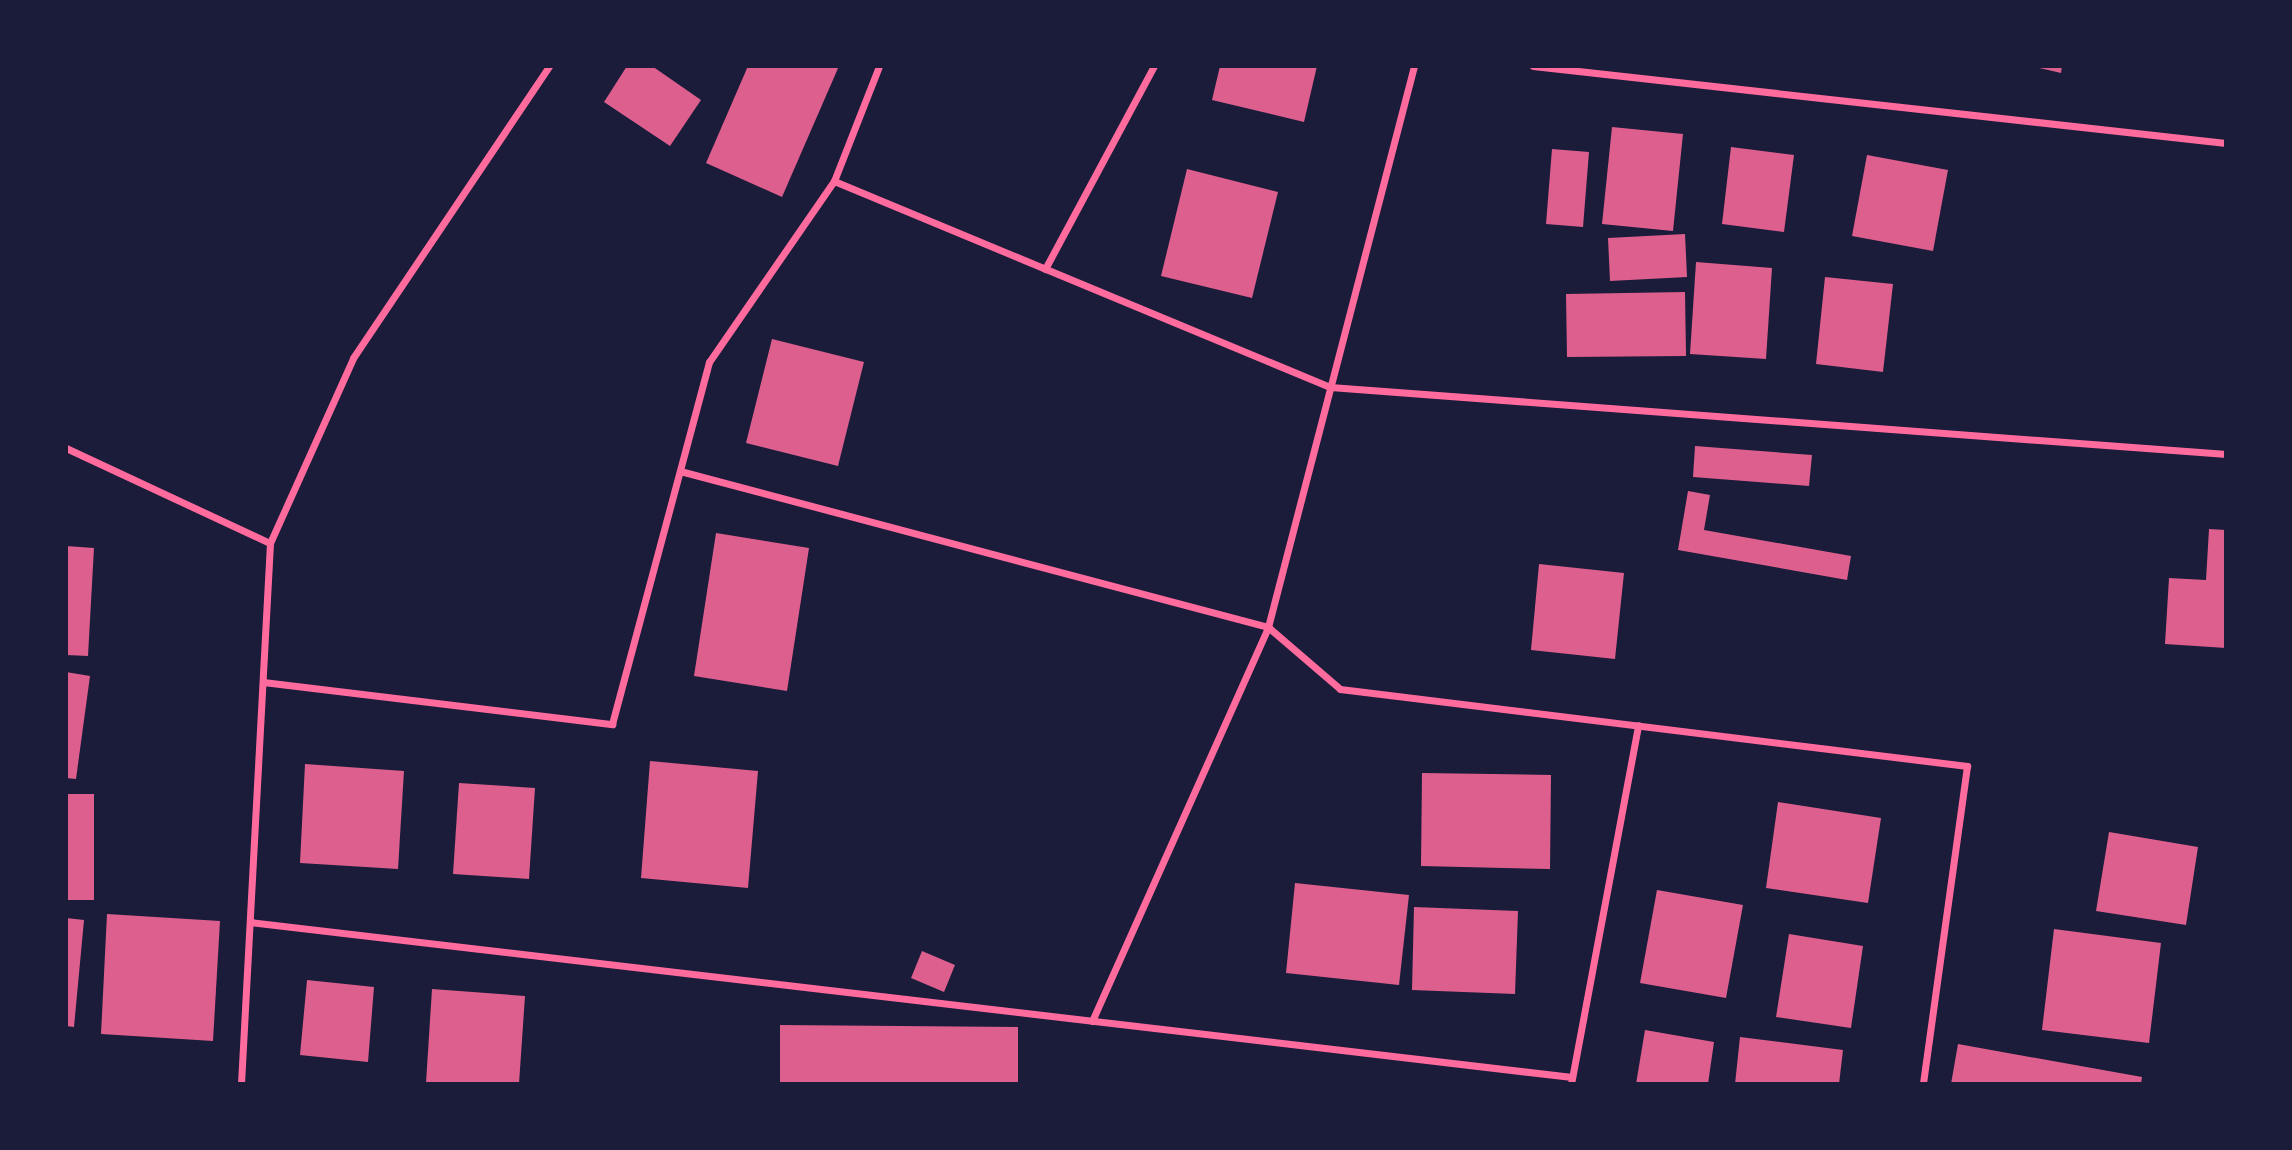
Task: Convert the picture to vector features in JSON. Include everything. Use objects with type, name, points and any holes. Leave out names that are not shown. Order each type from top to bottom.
[{"type":"street","points":[[241,1083],[270,544],[353,358],[549,66]]},
{"type":"street","points":[[263,682],[612,724],[709,362],[834,181],[879,66]]},
{"type":"street","points":[[1045,269],[1154,66]]},
{"type":"street","points":[[1092,1021],[1268,627],[1414,66]]},
{"type":"street","points":[[1533,66],[2225,143]]},
{"type":"street","points":[[834,181],[1330,387],[2225,454]]},
{"type":"street","points":[[66,448],[270,544]]},
{"type":"street","points":[[680,471],[1268,627],[1340,689],[1967,766],[1923,1083]]},
{"type":"street","points":[[250,922],[1572,1080],[1638,725]]},
{"type":"building","points":[[627,66],[652,66],[701,100],[670,146],[604,102]]},
{"type":"building","points":[[748,66],[839,66],[782,197],[706,163]]},
{"type":"building","points":[[1220,66],[1317,66],[1304,122],[1212,100]]},
{"type":"building","points":[[2031,66],[2062,66],[2061,73]]},
{"type":"building","points":[[1612,127],[1683,134],[1673,231],[1602,224]]},
{"type":"building","points":[[1731,147],[1794,155],[1784,232],[1722,224]]},
{"type":"building","points":[[1552,149],[1589,152],[1583,227],[1546,224]]},
{"type":"building","points":[[1867,155],[1948,170],[1933,251],[1852,236]]},
{"type":"building","points":[[1187,169],[1278,192],[1252,298],[1161,276]]},
{"type":"building","points":[[1685,234],[1687,277],[1610,281],[1608,238]]},
{"type":"building","points":[[1696,262],[1772,268],[1766,359],[1690,354]]},
{"type":"building","points":[[1825,277],[1893,284],[1883,372],[1816,364]]},
{"type":"building","points":[[1685,292],[1686,356],[1567,357],[1566,294]]},
{"type":"building","points":[[772,339],[864,362],[838,466],[746,443]]},
{"type":"building","points":[[1695,446],[1812,455],[1809,486],[1693,477]]},
{"type":"building","points":[[1688,491],[1710,495],[1704,530],[1851,556],[1847,580],[1678,550]]},
{"type":"building","points":[[2209,529],[2226,530],[2226,648],[2165,644],[2169,578],[2206,580]]},
{"type":"building","points":[[716,533],[809,548],[787,691],[694,676]]},
{"type":"building","points":[[66,546],[94,548],[88,656],[66,655]]},
{"type":"building","points":[[1539,564],[1624,573],[1615,659],[1531,650]]},
{"type":"building","points":[[66,672],[90,676],[76,779],[66,778]]},
{"type":"building","points":[[650,761],[758,771],[748,888],[641,878]]},
{"type":"building","points":[[305,764],[404,771],[398,869],[300,863]]},
{"type":"building","points":[[1422,773],[1551,775],[1550,869],[1421,866]]},
{"type":"building","points":[[459,783],[535,788],[529,879],[453,874]]},
{"type":"building","points":[[66,794],[94,794],[94,900],[66,900]]},
{"type":"building","points":[[1778,802],[1881,818],[1868,903],[1766,888]]},
{"type":"building","points":[[2109,832],[2198,847],[2186,925],[2096,911]]},
{"type":"building","points":[[1295,883],[1409,895],[1399,985],[1286,973]]},
{"type":"building","points":[[1657,890],[1743,905],[1726,998],[1640,983]]},
{"type":"building","points":[[1414,907],[1518,911],[1515,994],[1412,990]]},
{"type":"building","points":[[107,914],[220,921],[213,1041],[101,1034]]},
{"type":"building","points":[[66,918],[84,920],[74,1027],[66,1026]]},
{"type":"building","points":[[2054,929],[2161,943],[2149,1043],[2042,1030]]},
{"type":"building","points":[[1789,934],[1863,946],[1851,1028],[1776,1017]]},
{"type":"building","points":[[922,951],[955,965],[944,992],[911,978]]},
{"type":"building","points":[[307,980],[374,987],[368,1062],[300,1055]]},
{"type":"building","points":[[432,989],[525,996],[519,1084],[426,1083]]},
{"type":"building","points":[[780,1025],[1018,1027],[1018,1084],[780,1084]]},
{"type":"building","points":[[1645,1030],[1714,1042],[1708,1084],[1636,1084]]},
{"type":"building","points":[[1740,1037],[1843,1050],[1839,1084],[1735,1084]]},
{"type":"building","points":[[1958,1044],[2142,1077],[2141,1084],[1951,1084]]}]
